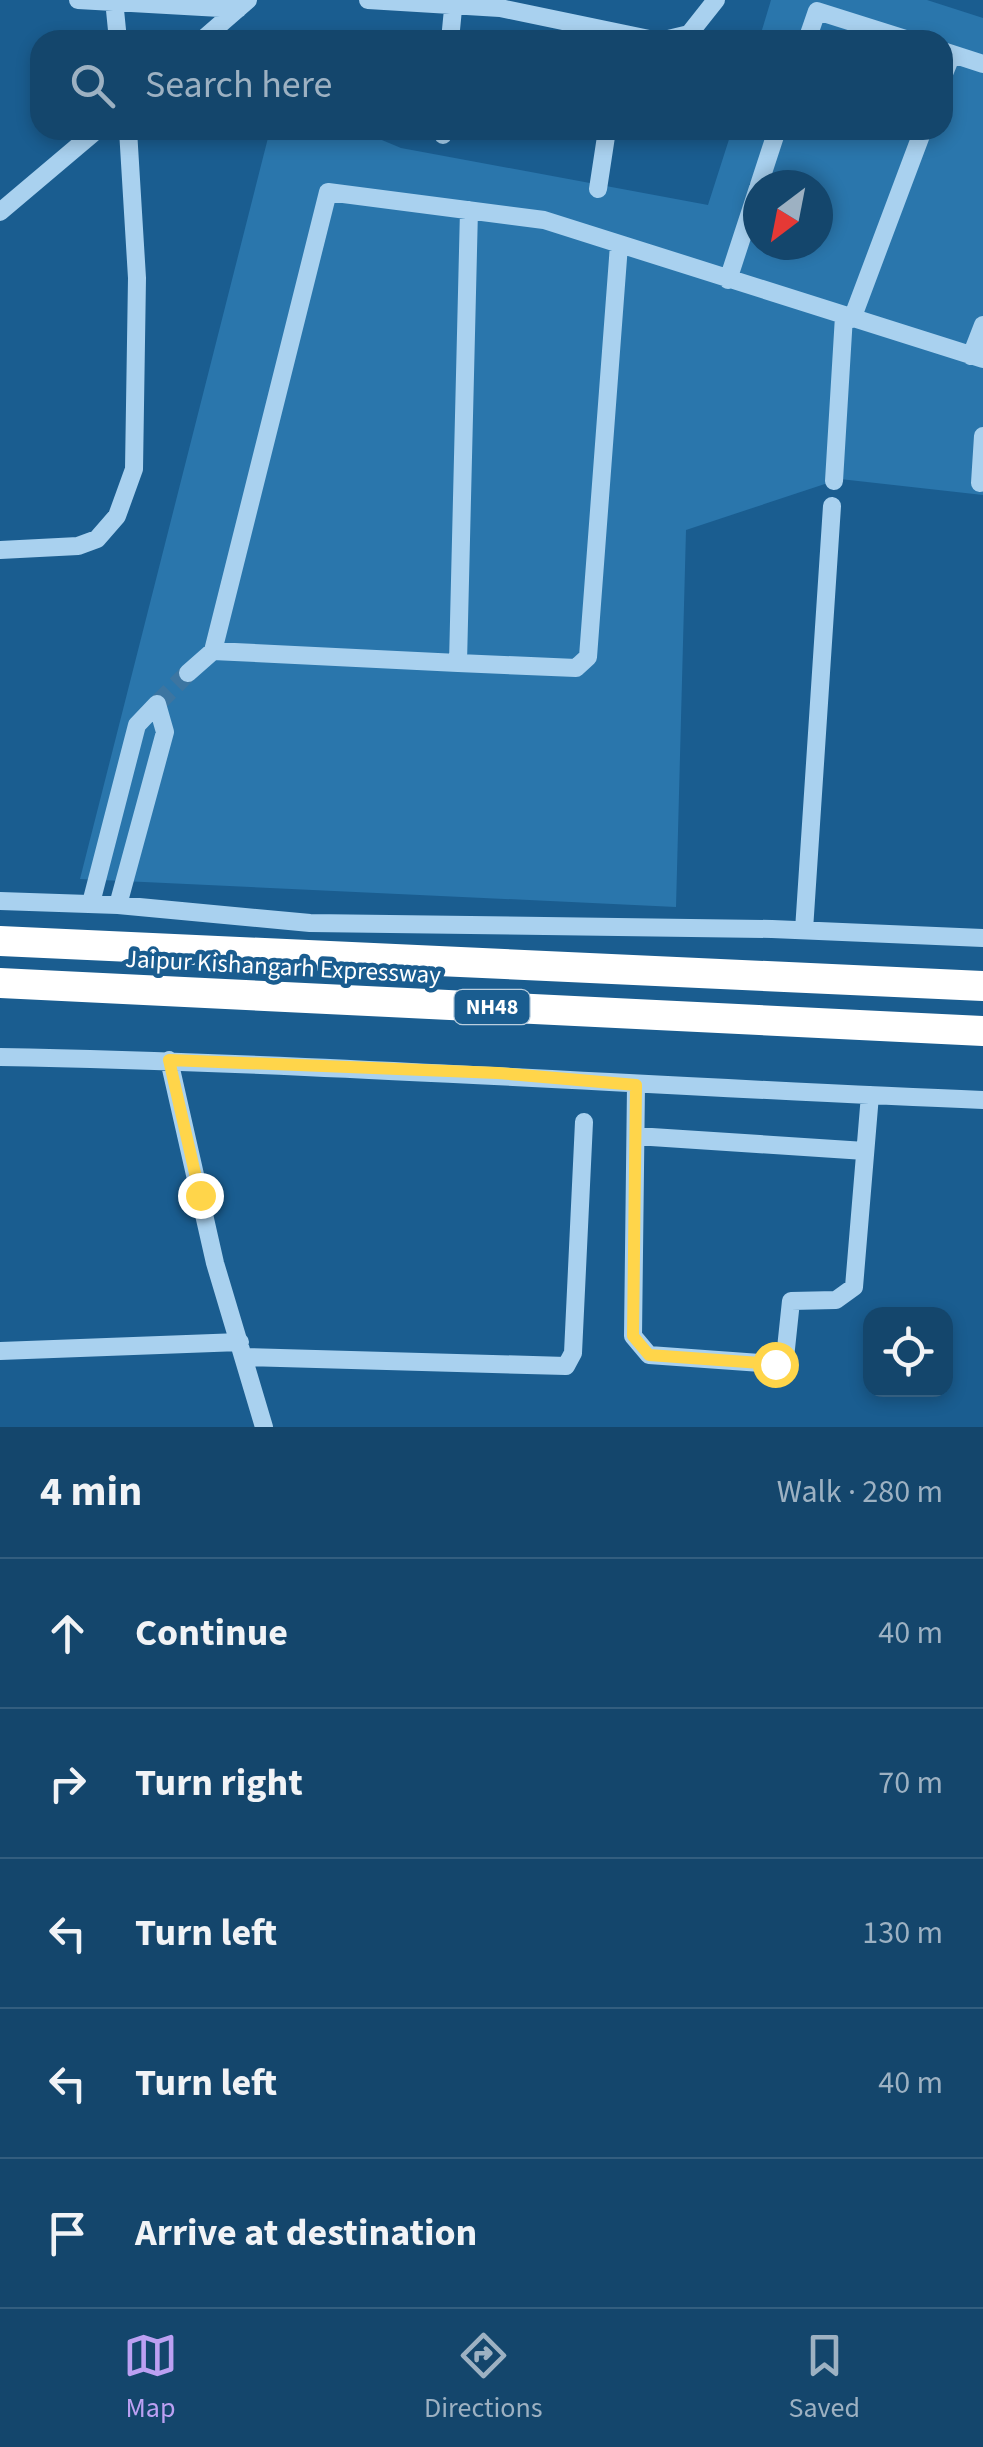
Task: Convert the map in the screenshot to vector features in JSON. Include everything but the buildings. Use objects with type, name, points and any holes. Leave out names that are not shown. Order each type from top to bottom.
[{"type":"highway","name":"Jaipur Kishangarh Expressway","points":[[0,941],[983,986]]},
{"type":"highway","name":"Jaipur Kishangarh Expressway","points":[[0,983],[983,1032]]},
{"type":"street","points":[[78,0],[243,5]]},
{"type":"street","points":[[368,0],[453,8],[504,4],[597,30]]},
{"type":"street","points":[[692,30],[716,0]]},
{"type":"street","points":[[114,2],[117,30]]},
{"type":"street","points":[[214,30],[243,5]]},
{"type":"street","points":[[451,30],[453,8]]},
{"type":"street","points":[[810,30],[816,11],[877,30]]},
{"type":"street","points":[[953,54],[983,64]]},
{"type":"street","points":[[0,212],[85,140]]},
{"type":"street","points":[[0,550],[78,546],[97,539],[117,516],[134,469],[137,278],[129,140]]},
{"type":"street","points":[[598,188],[605,140]]},
{"type":"street","points":[[764,170],[774,140]]},
{"type":"street","points":[[834,481],[848,318],[919,140]]},
{"type":"street","points":[[188,673],[212,651],[328,192],[544,220],[977,358],[983,325]]},
{"type":"street","points":[[458,663],[468,210]]},
{"type":"street","points":[[728,280],[743,234]]},
{"type":"street","points":[[212,651],[576,668],[588,658],[619,245]]},
{"type":"street","points":[[980,484],[983,436]]},
{"type":"street","points":[[804,930],[832,506]]},
{"type":"street","points":[[90,904],[137,724],[157,704],[165,732],[118,904]]},
{"type":"street","points":[[0,901],[118,904],[310,923],[804,930],[983,938]]},
{"type":"street","points":[[0,1057],[498,1073],[636,1085],[983,1100]]},
{"type":"street","points":[[169,1060],[215,1263],[264,1427]]},
{"type":"street","points":[[636,1085],[633,1336],[649,1355],[775,1364],[786,1358],[791,1301],[836,1300],[854,1287],[870,1095]]},
{"type":"street","points":[[0,1352],[243,1349],[566,1366],[573,1353],[584,1122]]},
{"type":"street","points":[[636,1136],[865,1151]]},
{"type":"shaded area","points":[[771,0],[927,0],[983,18],[983,495],[840,479],[686,530],[676,907],[80,879],[267,140],[382,140],[401,148],[708,205],[729,140],[953,140],[953,30],[762,30]]},
{"type":"tunnel","points":[[157,704],[188,673]]},
{"type":"route","points":[[200,1195],[169,1060],[498,1073],[636,1085],[633,1336],[649,1355],[775,1364]]}]
